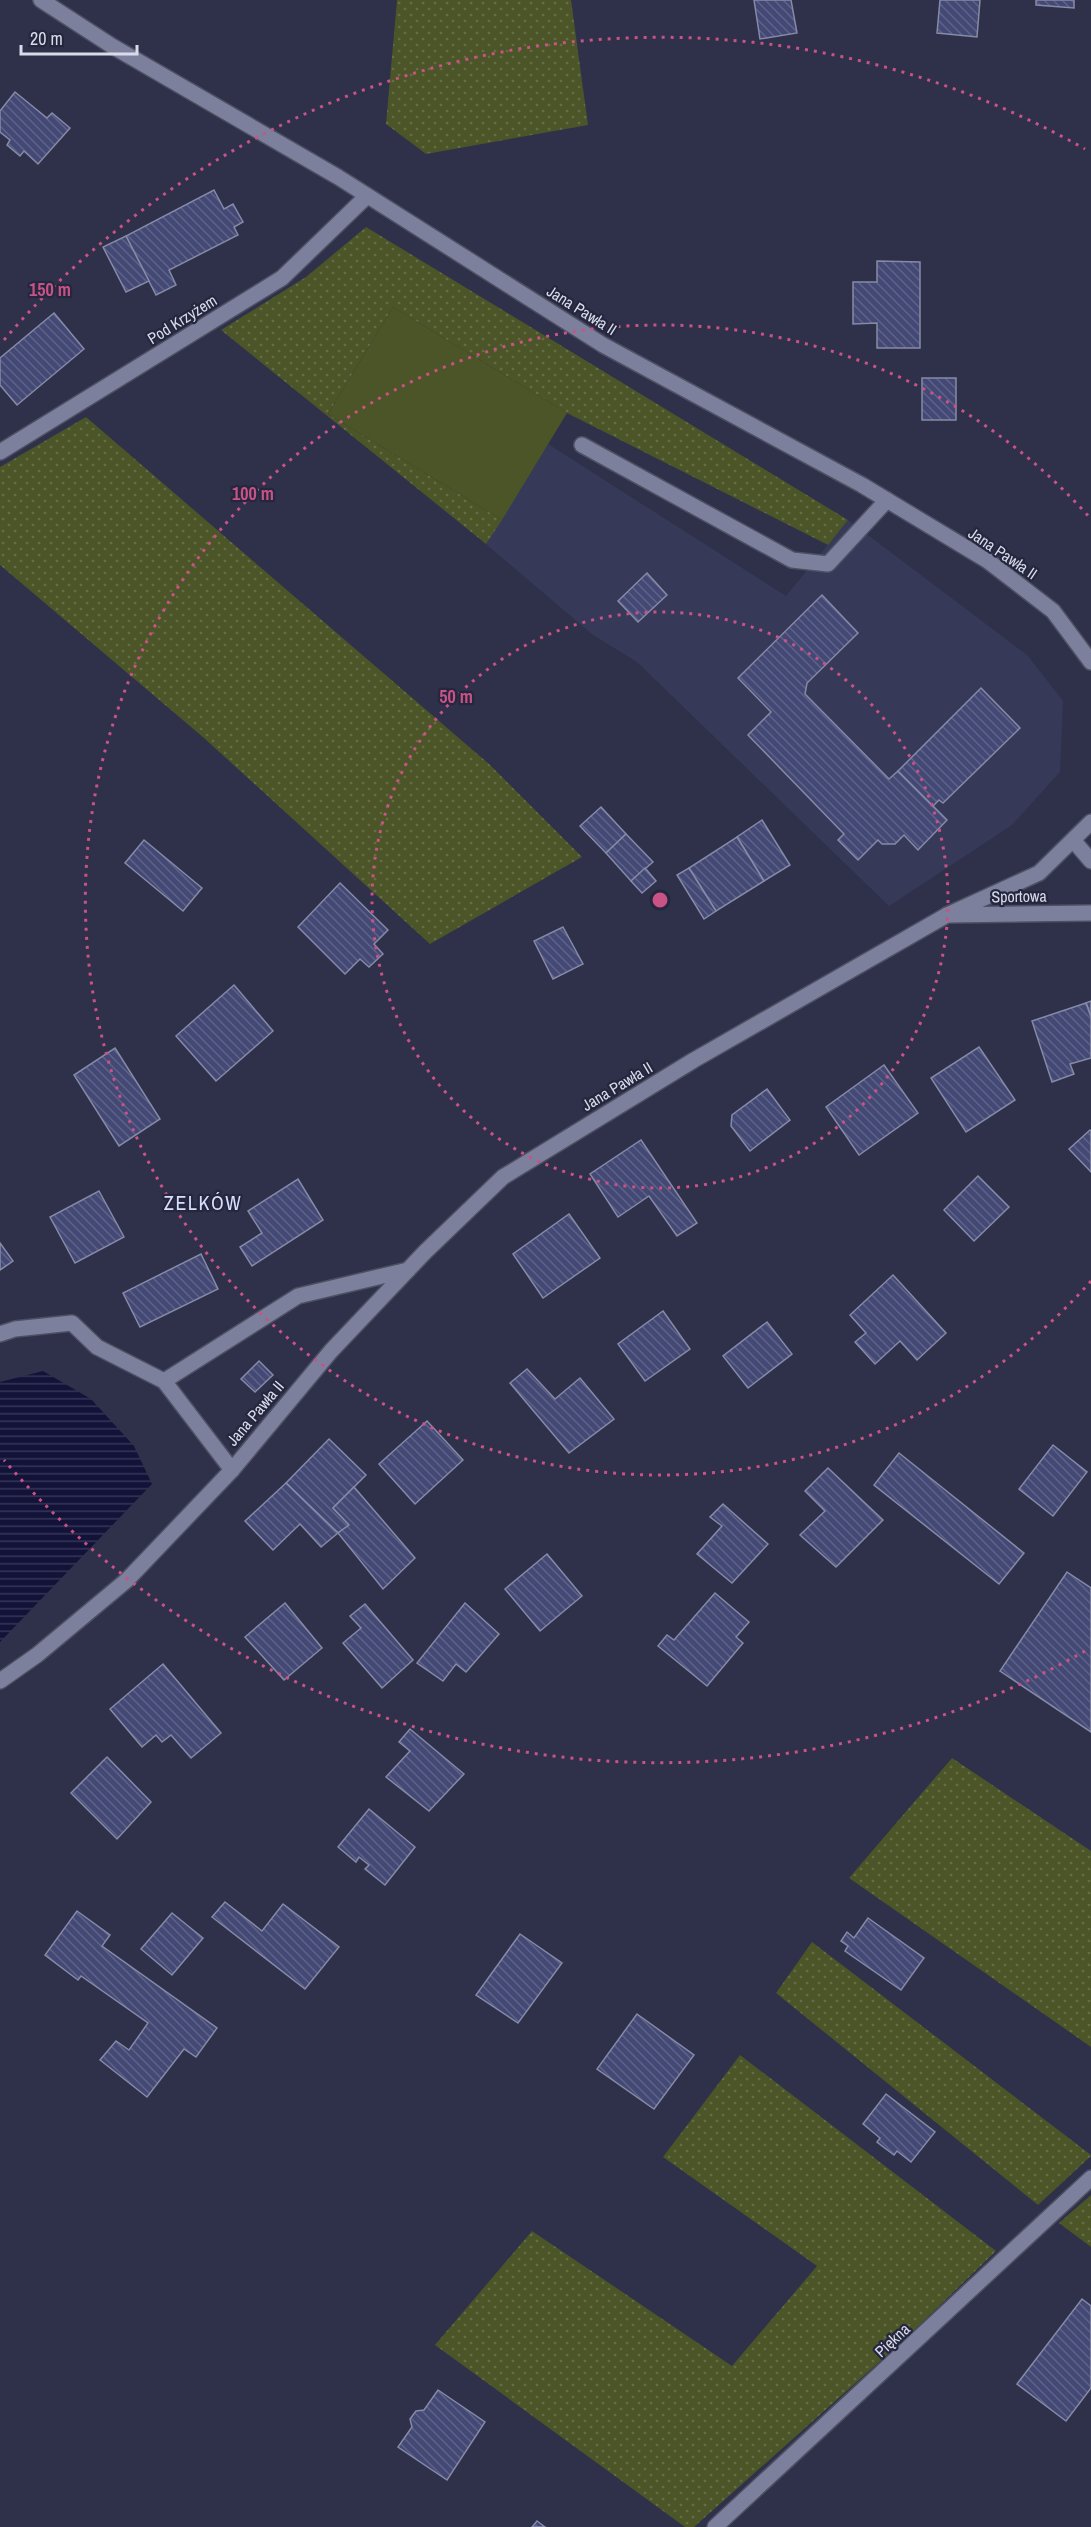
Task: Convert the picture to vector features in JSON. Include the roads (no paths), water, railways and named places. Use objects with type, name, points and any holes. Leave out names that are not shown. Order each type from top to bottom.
[{"type":"street","name":"Jana Pawła II","points":[[41,0],[112,46],[368,196],[603,345],[887,500],[988,561],[1053,611],[1091,662]]},
{"type":"street","name":"Pod Krzyżem","points":[[0,452],[282,278],[368,196]]},
{"type":"street","points":[[582,445],[792,560],[828,564],[887,500]]},
{"type":"street","name":"Jana Pawła II","points":[[0,1680],[37,1655],[127,1580],[232,1470],[331,1351],[408,1270],[502,1178],[694,1060],[947,915],[1039,873],[1091,822]]},
{"type":"street","points":[[1073,840],[1091,861]]},
{"type":"street","name":"Sportowa","points":[[947,915],[1091,913]]},
{"type":"street","points":[[164,1381],[298,1296],[408,1270]]},
{"type":"street","name":"Jana Pawła II","points":[[0,1334],[15,1329],[72,1323],[97,1347],[164,1381],[232,1470]]},
{"type":"street","name":"Piękna","points":[[715,2527],[1091,2178]]},
{"type":"district","name":"ZELKÓW","points":[[203,1203]]}]
